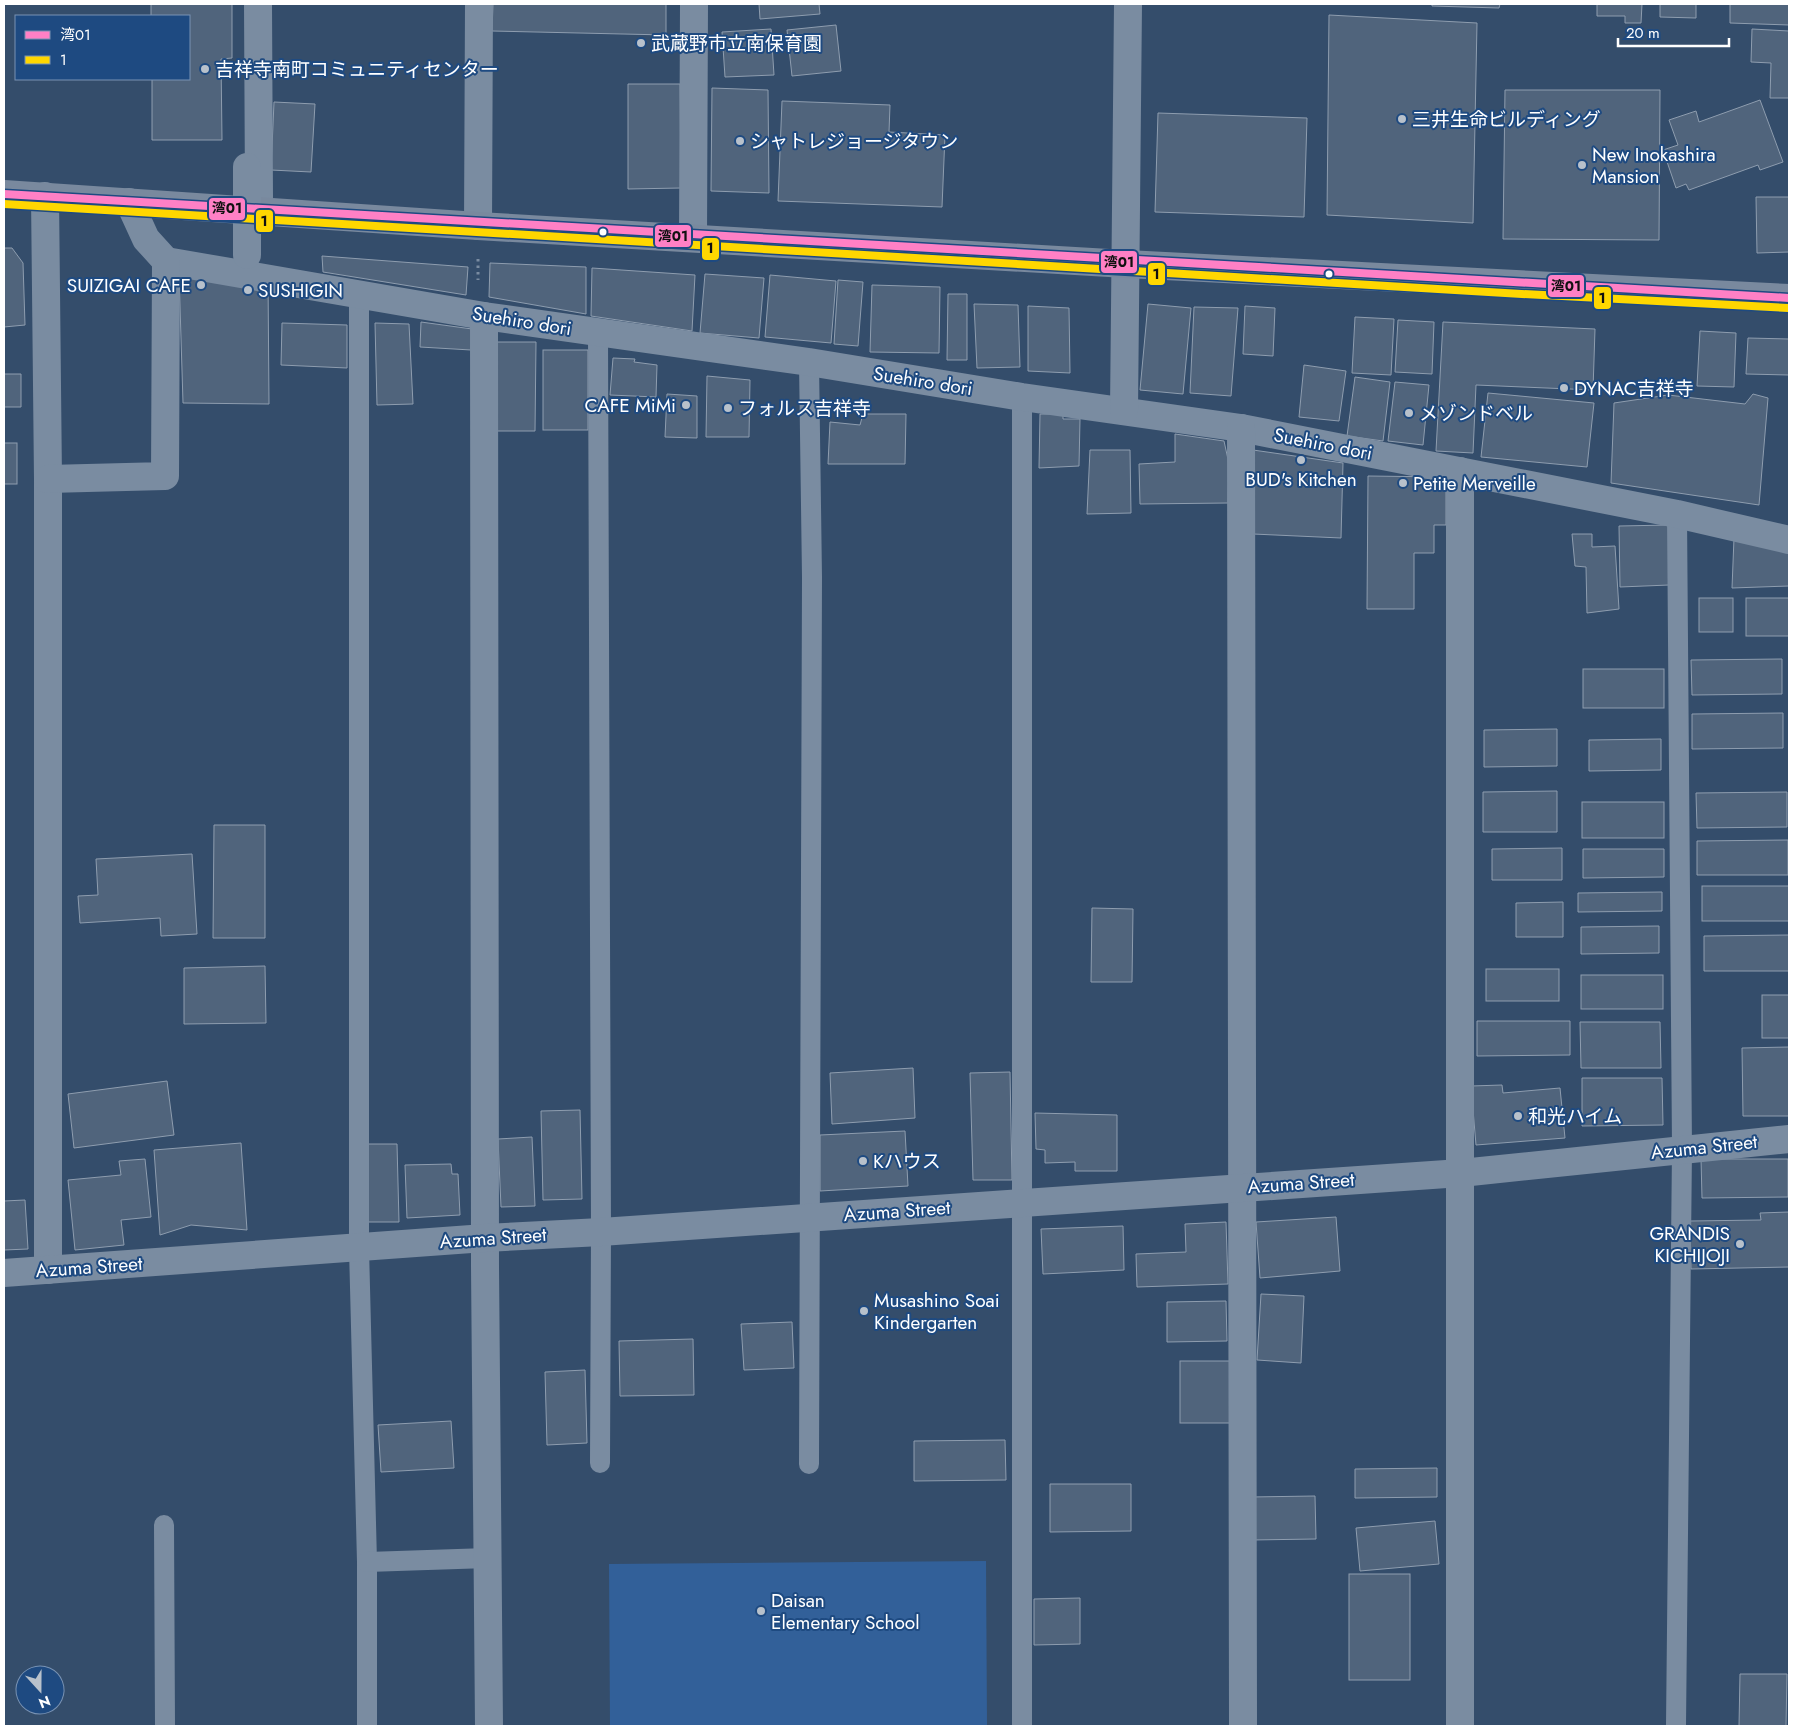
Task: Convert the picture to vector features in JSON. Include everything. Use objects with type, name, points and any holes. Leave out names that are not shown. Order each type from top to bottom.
[{"type":"main road","points":[[4,194],[478,226],[1126,264],[1789,298]]},
{"type":"street","points":[[258,4],[259,212]]},
{"type":"street","points":[[478,226],[479,4]]},
{"type":"street","points":[[693,238],[694,4]]},
{"type":"street","points":[[1124,411],[1128,4]]},
{"type":"street","points":[[247,167],[247,255]]},
{"type":"street","points":[[45,196],[48,479],[48,1270]]},
{"type":"street","points":[[48,479],[165,476],[166,261],[146,239],[129,202]]},
{"type":"street","name":"Suehiro dori","points":[[166,261],[598,333],[809,362],[1022,397],[1241,428],[1677,514],[1789,540]]},
{"type":"street","points":[[481,314],[489,1726]]},
{"type":"street","points":[[1241,428],[1244,1187],[1243,1726]]},
{"type":"street","points":[[1460,471],[1460,1726]]},
{"type":"street","name":"Azuma Street","points":[[4,1273],[485,1238],[602,1232],[1461,1173],[1789,1139]]},
{"type":"lane","points":[[359,294],[359,1248],[367,1562],[368,1726]]},
{"type":"lane","points":[[598,333],[602,1232],[600,1463]]},
{"type":"lane","points":[[808,1464],[812,576],[809,362]]},
{"type":"lane","points":[[1022,397],[1022,1726]]},
{"type":"lane","points":[[1676,1726],[1682,1149],[1677,514]]},
{"type":"lane","points":[[164,1525],[165,1726]]},
{"type":"lane","points":[[367,1562],[488,1558]]},
{"type":"path","points":[[478,226],[481,314]]},
{"type":"shaded area","points":[[986,1561],[987,1726],[610,1726],[609,1564]]},
{"type":"building","name":"吉祥寺南町コミュニティセンター","points":[[151,4],[232,4],[232,58],[221,59],[222,140],[152,140],[152,80],[190,80],[190,15],[151,15]]},
{"type":"building","points":[[493,4],[666,4],[666,35],[492,31]]},
{"type":"building","points":[[759,4],[819,4],[820,14],[760,19]]},
{"type":"building","points":[[1432,4],[1500,4],[1499,8],[1432,6]]},
{"type":"building","points":[[1597,4],[1642,4],[1641,23],[1625,23],[1625,16],[1597,16]]},
{"type":"building","points":[[1660,4],[1696,4],[1696,18],[1660,17]]},
{"type":"building","points":[[1730,4],[1789,4],[1789,25],[1730,23]]},
{"type":"building","name":"三井生命ビルディング","points":[[1329,15],[1477,23],[1473,223],[1327,215]]},
{"type":"building","points":[[836,25],[841,71],[792,76],[787,30]]},
{"type":"building","points":[[771,29],[774,75],[725,77],[722,32]]},
{"type":"building","points":[[1752,29],[1789,31],[1789,98],[1770,98],[1771,63],[1751,62]]},
{"type":"building","points":[[628,84],[680,84],[681,188],[628,189]]},
{"type":"building","name":"シャトレジョージタウン","points":[[712,88],[768,90],[769,193],[711,191]]},
{"type":"building","name":"New Inokashira Mansion","points":[[1505,90],[1660,90],[1659,240],[1503,239]]},
{"type":"building","points":[[1760,100],[1783,162],[1760,170],[1758,165],[1689,190],[1686,184],[1676,188],[1663,150],[1678,145],[1669,120],[1696,111],[1699,122]]},
{"type":"building","points":[[782,101],[890,105],[889,132],[945,135],[942,207],[778,201]]},
{"type":"building","points":[[274,102],[315,104],[311,172],[271,170]]},
{"type":"building","points":[[1158,113],[1307,118],[1304,217],[1155,212]]},
{"type":"building","points":[[1756,197],[1789,197],[1789,252],[1757,253]]},
{"type":"building","points":[[4,248],[12,248],[23,263],[25,325],[4,327]]},
{"type":"building","points":[[322,256],[468,267],[466,295],[323,272]]},
{"type":"building","points":[[490,263],[586,267],[586,314],[489,297]]},
{"type":"building","points":[[592,268],[695,275],[692,331],[591,316]]},
{"type":"building","points":[[179,273],[268,279],[269,404],[183,403]]},
{"type":"building","points":[[705,274],[764,278],[759,338],[700,333]]},
{"type":"building","points":[[770,275],[836,281],[831,343],[765,337]]},
{"type":"building","points":[[838,280],[863,282],[858,346],[834,344]]},
{"type":"building","points":[[872,285],[940,287],[939,353],[870,352]]},
{"type":"building","points":[[948,294],[967,294],[967,360],[947,360]]},
{"type":"building","points":[[974,304],[1018,305],[1020,367],[977,368]]},
{"type":"building","points":[[1148,304],[1191,308],[1183,394],[1140,390]]},
{"type":"building","points":[[1028,306],[1069,308],[1070,373],[1028,371]]},
{"type":"building","points":[[1245,306],[1275,308],[1273,356],[1243,354]]},
{"type":"building","points":[[1194,307],[1238,308],[1231,396],[1190,393]]},
{"type":"building","points":[[1355,317],[1394,319],[1391,375],[1352,373]]},
{"type":"building","points":[[1398,320],[1434,322],[1432,374],[1395,372]]},
{"type":"building","points":[[421,322],[472,329],[471,350],[420,347]]},
{"type":"building","name":"DYNAC吉祥寺","points":[[1443,322],[1595,329],[1593,390],[1476,385],[1473,453],[1436,451]]},
{"type":"building","points":[[282,323],[347,325],[347,368],[281,365]]},
{"type":"building","points":[[375,323],[409,324],[413,404],[377,405]]},
{"type":"building","points":[[1700,331],[1736,333],[1734,387],[1697,386]]},
{"type":"building","points":[[1748,338],[1789,339],[1789,375],[1746,374]]},
{"type":"building","points":[[489,342],[536,342],[535,431],[489,431]]},
{"type":"building","points":[[543,350],[588,350],[588,430],[543,430]]},
{"type":"building","points":[[613,358],[635,359],[634,362],[657,365],[656,397],[610,395]]},
{"type":"building","points":[[1304,365],[1346,371],[1339,421],[1299,417]]},
{"type":"building","points":[[4,374],[21,374],[21,407],[4,407]]},
{"type":"building","name":"フォルス吉祥寺","points":[[707,376],[750,380],[749,437],[706,437]]},
{"type":"building","points":[[1355,377],[1390,382],[1383,441],[1347,436]]},
{"type":"building","name":"メゾンドベル","points":[[1395,382],[1429,385],[1423,445],[1388,441]]},
{"type":"building","points":[[1488,393],[1594,403],[1587,467],[1481,457]]},
{"type":"building","points":[[667,394],[697,396],[697,438],[665,437]]},
{"type":"building","points":[[1753,394],[1768,398],[1759,505],[1611,483],[1614,403],[1668,395],[1745,404]]},
{"type":"building","points":[[863,414],[906,414],[905,464],[828,464],[830,422],[860,425]]},
{"type":"building","points":[[1040,414],[1063,414],[1063,419],[1080,419],[1079,466],[1039,468]]},
{"type":"building","points":[[1175,434],[1224,441],[1229,464],[1228,503],[1140,504],[1139,464],[1175,462]]},
{"type":"building","points":[[4,443],[17,443],[17,484],[4,484]]},
{"type":"building","points":[[1090,450],[1130,450],[1131,513],[1087,514]]},
{"type":"building","points":[[1253,450],[1343,463],[1341,538],[1253,534]]},
{"type":"building","points":[[1368,476],[1446,477],[1446,525],[1434,525],[1434,553],[1414,553],[1414,609],[1367,609]]},
{"type":"building","points":[[1669,525],[1669,585],[1620,587],[1619,526]]},
{"type":"building","points":[[1572,534],[1592,534],[1592,547],[1615,546],[1619,609],[1587,613],[1586,567],[1575,566]]},
{"type":"building","points":[[1734,538],[1789,549],[1789,586],[1732,588]]},
{"type":"building","points":[[1699,598],[1733,598],[1733,632],[1699,632]]},
{"type":"building","points":[[1746,598],[1789,598],[1789,636],[1746,636]]},
{"type":"building","points":[[1782,659],[1782,694],[1692,695],[1691,660]]},
{"type":"building","points":[[1583,669],[1664,669],[1664,708],[1583,708]]},
{"type":"building","points":[[1783,713],[1783,748],[1692,749],[1692,714]]},
{"type":"building","points":[[1557,729],[1557,766],[1484,767],[1484,730]]},
{"type":"building","points":[[1661,739],[1661,770],[1589,771],[1589,740]]},
{"type":"building","points":[[1557,791],[1557,832],[1483,832],[1483,792]]},
{"type":"building","points":[[1787,792],[1787,827],[1697,828],[1696,793]]},
{"type":"building","points":[[1582,802],[1664,802],[1664,838],[1582,838]]},
{"type":"building","points":[[214,825],[265,825],[265,938],[213,938]]},
{"type":"building","points":[[1788,840],[1788,875],[1697,875],[1697,841]]},
{"type":"building","points":[[1562,848],[1562,880],[1492,880],[1492,849]]},
{"type":"building","points":[[1583,849],[1664,849],[1664,877],[1583,878]]},
{"type":"building","points":[[192,854],[197,934],[161,936],[160,918],[80,923],[78,896],[98,895],[96,859]]},
{"type":"building","points":[[1702,886],[1789,886],[1789,921],[1702,921]]},
{"type":"building","points":[[1662,892],[1662,911],[1578,912],[1578,893]]},
{"type":"building","points":[[1563,902],[1563,937],[1516,937],[1516,903]]},
{"type":"building","points":[[1092,908],[1133,909],[1132,982],[1091,982]]},
{"type":"building","points":[[1659,926],[1659,953],[1581,954],[1581,927]]},
{"type":"building","points":[[1789,935],[1789,971],[1704,971],[1704,936]]},
{"type":"building","points":[[265,966],[266,1023],[184,1024],[184,968]]},
{"type":"building","points":[[1486,969],[1559,969],[1559,1001],[1486,1001]]},
{"type":"building","points":[[1581,975],[1663,975],[1663,1009],[1581,1009]]},
{"type":"building","points":[[1762,995],[1789,995],[1789,1038],[1762,1038]]},
{"type":"building","points":[[1477,1021],[1570,1021],[1570,1055],[1477,1056]]},
{"type":"building","points":[[1580,1022],[1660,1022],[1661,1068],[1581,1068]]},
{"type":"building","points":[[1789,1047],[1789,1116],[1743,1116],[1742,1048]]},
{"type":"building","points":[[913,1068],[915,1118],[832,1124],[830,1073]]},
{"type":"building","points":[[1010,1072],[1012,1180],[973,1180],[970,1073]]},
{"type":"building","points":[[1582,1078],[1662,1078],[1663,1125],[1582,1126]]},
{"type":"building","points":[[167,1081],[174,1135],[74,1148],[68,1094]]},
{"type":"building","name":"和光ハイム","points":[[1502,1085],[1503,1093],[1560,1088],[1565,1138],[1476,1145],[1471,1086]]},
{"type":"building","points":[[580,1110],[582,1199],[543,1200],[541,1111]]},
{"type":"building","points":[[1035,1113],[1117,1115],[1117,1171],[1075,1171],[1075,1162],[1045,1163],[1045,1150],[1036,1149]]},
{"type":"building","name":"Kハウス","points":[[905,1131],[908,1186],[820,1191],[820,1135]]},
{"type":"building","points":[[532,1137],[535,1206],[501,1207],[498,1139]]},
{"type":"building","points":[[241,1143],[247,1230],[191,1225],[160,1235],[154,1150]]},
{"type":"building","points":[[364,1144],[397,1144],[399,1222],[366,1222]]},
{"type":"building","points":[[145,1159],[151,1217],[121,1220],[124,1245],[75,1250],[68,1180],[121,1175],[119,1161]]},
{"type":"building","points":[[1701,1159],[1788,1159],[1788,1197],[1702,1198]]},
{"type":"building","points":[[451,1164],[452,1174],[458,1174],[460,1215],[407,1218],[405,1165]]},
{"type":"building","points":[[25,1200],[28,1249],[4,1250],[4,1201]]},
{"type":"building","name":"GRANDIS KICHIJOJI","points":[[1789,1212],[1789,1267],[1691,1269],[1690,1221],[1761,1220],[1760,1213]]},
{"type":"building","points":[[1336,1217],[1340,1271],[1260,1278],[1256,1222]]},
{"type":"building","points":[[1226,1222],[1228,1284],[1137,1287],[1136,1254],[1186,1252],[1185,1224]]},
{"type":"building","points":[[1123,1226],[1124,1270],[1043,1274],[1041,1229]]},
{"type":"building","points":[[1261,1294],[1304,1296],[1301,1363],[1257,1360]]},
{"type":"building","points":[[1226,1301],[1227,1341],[1167,1342],[1167,1302]]},
{"type":"building","points":[[792,1322],[794,1368],[744,1370],[741,1324]]},
{"type":"building","points":[[693,1339],[694,1395],[620,1396],[619,1341]]},
{"type":"building","points":[[1180,1361],[1233,1361],[1233,1423],[1180,1423]]},
{"type":"building","points":[[585,1370],[587,1443],[547,1445],[545,1372]]},
{"type":"building","points":[[451,1421],[454,1468],[381,1472],[378,1425]]},
{"type":"building","points":[[1005,1440],[1006,1480],[914,1481],[914,1441]]},
{"type":"building","points":[[1437,1468],[1437,1497],[1355,1498],[1355,1469]]},
{"type":"building","points":[[1050,1484],[1131,1484],[1131,1531],[1050,1532]]},
{"type":"building","points":[[1315,1496],[1316,1539],[1251,1540],[1250,1497]]},
{"type":"building","points":[[1435,1521],[1439,1564],[1360,1571],[1356,1528]]},
{"type":"building","points":[[1349,1574],[1410,1574],[1410,1680],[1349,1680]]},
{"type":"building","points":[[1080,1598],[1080,1644],[1034,1645],[1034,1599]]},
{"type":"building","points":[[1740,1674],[1787,1674],[1786,1726],[1739,1726]]},
{"type":"transit line","name":"湾01","points":[[4,194],[896,249],[1789,298]]},
{"type":"transit line","name":"1","points":[[4,204],[450,233],[1788,308]]},
{"type":"place","name":"武蔵野市立南保育園","points":[[641,43]]},
{"type":"place","name":"吉祥寺南町コミュニティセンター","points":[[205,69]]},
{"type":"place","name":"三井生命ビルディング","points":[[1402,119]]},
{"type":"place","name":"シャトレジョージタウン","points":[[740,141]]},
{"type":"place","name":"New Inokashira Mansion","points":[[1582,165]]},
{"type":"place","name":"SUIZIGAI CAFE","points":[[201,285]]},
{"type":"place","name":"SUSHIGIN","points":[[248,290]]},
{"type":"place","name":"DYNAC吉祥寺","points":[[1564,388]]},
{"type":"place","name":"CAFE MiMi","points":[[686,405]]},
{"type":"place","name":"フォルス吉祥寺","points":[[728,408]]},
{"type":"place","name":"メゾンドベル","points":[[1409,413]]},
{"type":"place","name":"BUD's Kitchen","points":[[1301,460]]},
{"type":"place","name":"Petite Merveille","points":[[1403,483]]},
{"type":"place","name":"和光ハイム","points":[[1518,1116]]},
{"type":"place","name":"Kハウス","points":[[863,1161]]},
{"type":"place","name":"GRANDIS KICHIJOJI","points":[[1740,1244]]},
{"type":"place","name":"Musashino Soai Kindergarten","points":[[864,1311]]},
{"type":"place","name":"Daisan Elementary School","points":[[761,1611]]}]
